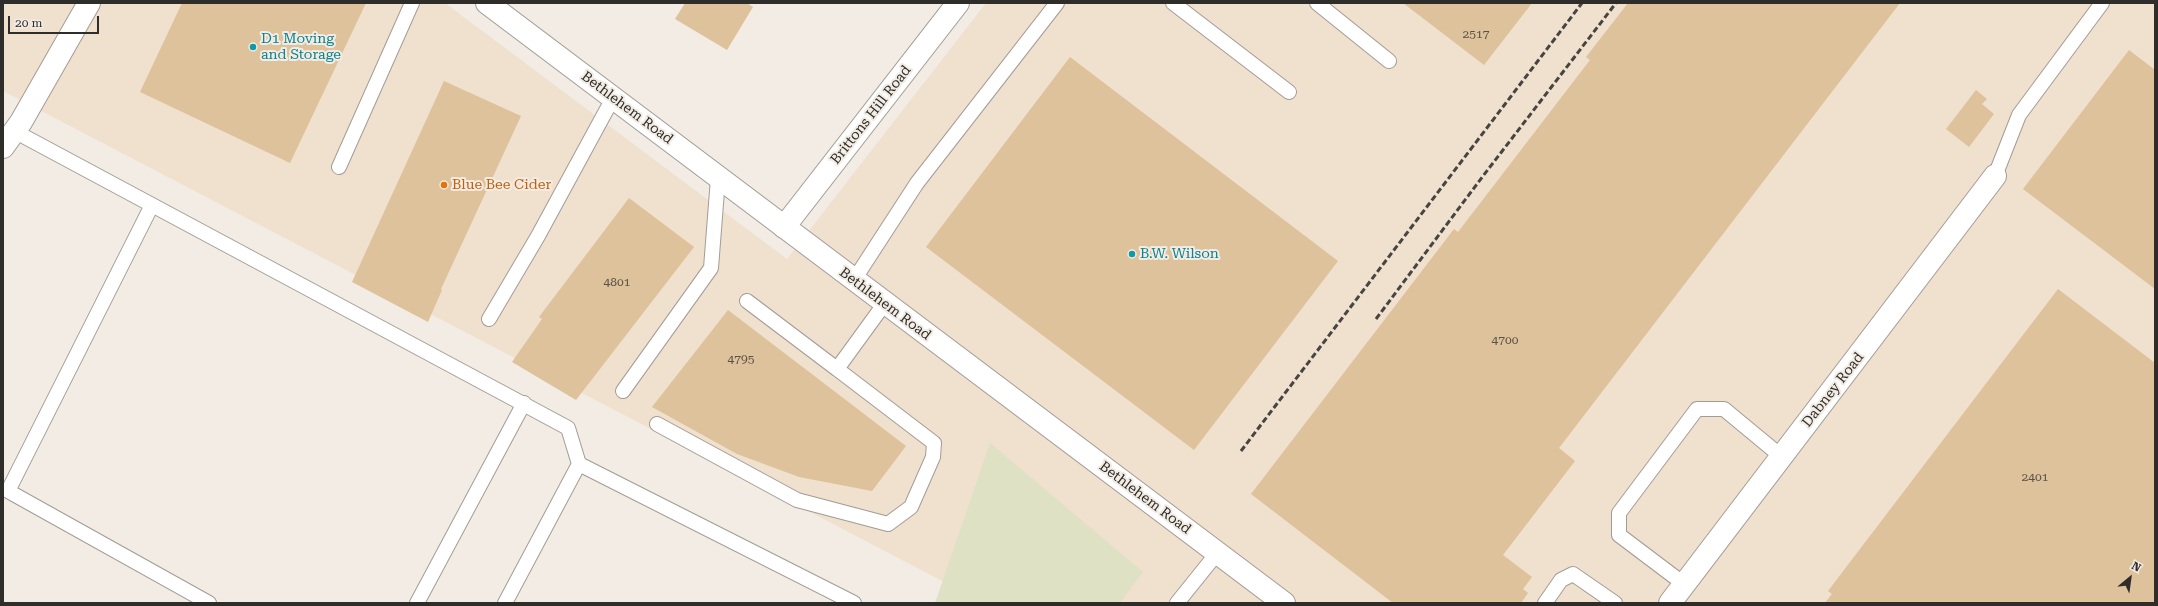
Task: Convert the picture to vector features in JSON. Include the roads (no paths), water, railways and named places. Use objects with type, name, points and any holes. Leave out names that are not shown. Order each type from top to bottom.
[{"type":"street","points":[[9,139],[89,3]]},
{"type":"street","name":"Bethlehem Road","points":[[487,3],[1284,603]]},
{"type":"street","name":"Brittons Hill Road","points":[[784,227],[958,3]]},
{"type":"street","name":"Dabney Road","points":[[1670,603],[1995,176]]},
{"type":"lane","points":[[339,167],[412,3]]},
{"type":"lane","points":[[854,280],[917,183],[1057,3]]},
{"type":"lane","points":[[1173,3],[1289,92]]},
{"type":"lane","points":[[1317,3],[1390,61]]},
{"type":"lane","points":[[1995,176],[2019,115],[2102,3]]},
{"type":"lane","points":[[489,319],[538,236],[613,98]]},
{"type":"lane","points":[[9,139],[152,205],[524,403],[568,428],[579,464],[505,603]]},
{"type":"lane","points":[[623,391],[711,268],[718,178]]},
{"type":"lane","points":[[152,205],[8,491],[208,603]]},
{"type":"lane","points":[[657,424],[797,500],[888,524],[911,507],[933,457],[934,443],[747,301]]},
{"type":"lane","points":[[837,369],[885,303]]},
{"type":"lane","points":[[417,603],[524,403]]},
{"type":"lane","points":[[1684,584],[1619,535],[1619,513],[1697,409],[1724,408],[1782,457]]},
{"type":"lane","points":[[579,464],[854,603]]},
{"type":"lane","points":[[1177,603],[1218,552]]},
{"type":"lane","points":[[1545,603],[1561,580],[1573,574],[1615,603]]},
{"type":"railway","points":[[1241,451],[1582,3]]},
{"type":"railway","points":[[1376,319],[1483,176],[1616,3]]},
{"type":"place","name":"D1 Moving and Storage","points":[[253,47]]},
{"type":"place","name":"Blue Bee Cider","points":[[444,185]]},
{"type":"place","name":"B.W. Wilson","points":[[1132,254]]}]
